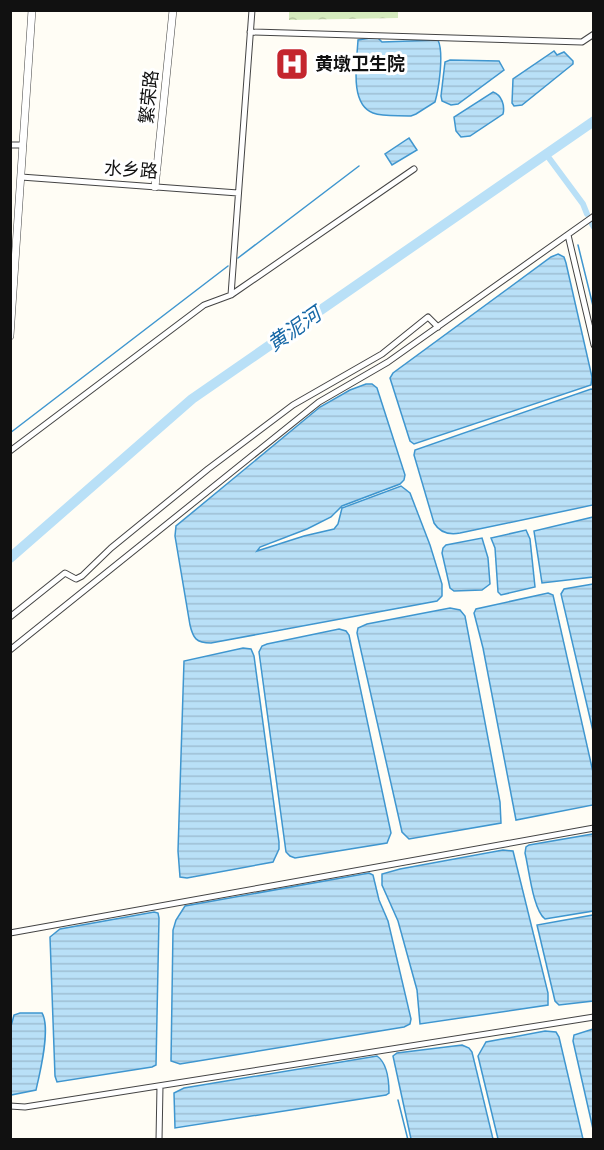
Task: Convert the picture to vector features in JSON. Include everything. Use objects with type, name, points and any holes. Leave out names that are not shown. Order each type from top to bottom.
[{"type":"street","points":[[10,336],[32,10]]},
{"type":"street","name":"繁荣路","points":[[155,187],[173,10]]},
{"type":"street","points":[[231,295],[252,10]]},
{"type":"street","points":[[250,32],[582,42],[594,34]]},
{"type":"street","points":[[10,145],[23,145]]},
{"type":"street","points":[[10,451],[204,305],[231,295],[414,169]]},
{"type":"street","name":"水乡路","points":[[21,177],[238,193]]},
{"type":"street","points":[[10,650],[294,420],[319,402],[388,362],[594,216]]},
{"type":"street","points":[[568,235],[594,345]]},
{"type":"street","points":[[10,617],[65,573],[76,579],[82,576],[111,548],[208,469],[293,405],[382,354],[428,317],[438,327]]},
{"type":"street","points":[[382,354],[388,362]]},
{"type":"street","points":[[10,933],[594,828]]},
{"type":"street","points":[[10,1106],[25,1107],[594,1017]]},
{"type":"street","points":[[159,1140],[160,1086]]},
{"type":"green space","points":[[289,11],[398,11],[398,18],[289,20]]},
{"type":"water","points":[[378,38],[382,42],[438,40],[441,62],[435,102],[411,116],[377,114],[365,108],[357,91],[358,40]]},
{"type":"water","points":[[554,51],[557,55],[564,52],[573,64],[522,105],[514,106],[512,103],[513,79]]},
{"type":"water","points":[[450,60],[499,61],[504,70],[458,104],[451,105],[442,101],[441,96],[445,62]]},
{"type":"water","points":[[493,92],[502,101],[503,114],[470,136],[461,137],[456,131],[454,117]]},
{"type":"water","points":[[409,138],[417,150],[392,165],[385,154]]},
{"type":"water","points":[[558,254],[564,257],[566,263],[592,377],[591,385],[414,444],[410,441],[390,378],[393,373]]},
{"type":"water","points":[[366,384],[372,384],[377,388],[405,475],[404,480],[400,484],[342,506],[331,517],[260,547],[257,551],[334,529],[338,524],[342,508],[401,486],[410,493],[430,545],[442,584],[442,596],[437,601],[211,643],[199,641],[192,633],[190,625],[175,536],[176,526],[320,407]]},
{"type":"water","points":[[591,389],[594,390],[593,505],[456,534],[445,532],[436,526],[414,455],[415,450]]},
{"type":"water","points":[[593,517],[593,577],[542,583],[534,531]]},
{"type":"water","points":[[526,530],[530,539],[535,587],[501,595],[498,592],[495,548],[491,538]]},
{"type":"water","points":[[482,538],[488,558],[490,584],[482,590],[454,591],[450,588],[442,553],[443,548],[446,545]]},
{"type":"water","points":[[594,584],[593,731],[561,594],[564,589]]},
{"type":"water","points":[[548,593],[553,595],[593,772],[593,805],[516,820],[483,648],[474,613],[476,609]]},
{"type":"water","points":[[450,608],[460,610],[465,616],[500,802],[501,823],[409,839],[402,832],[357,633],[358,628],[367,624]]},
{"type":"water","points":[[339,629],[346,631],[349,635],[391,833],[387,843],[295,858],[286,852],[259,652],[262,646],[267,644]]},
{"type":"water","points":[[243,648],[251,649],[254,656],[279,849],[273,862],[187,878],[180,877],[178,851],[184,661]]},
{"type":"water","points":[[593,834],[593,911],[545,919],[534,898],[525,853],[526,847]]},
{"type":"water","points":[[503,850],[513,851],[548,993],[548,1005],[420,1024],[417,990],[398,921],[382,885],[382,874]]},
{"type":"water","points":[[369,873],[373,875],[379,900],[388,921],[411,1019],[410,1024],[404,1027],[180,1064],[171,1061],[173,930],[185,906]]},
{"type":"water","points":[[158,913],[159,918],[156,1065],[57,1082],[50,937],[60,929]]},
{"type":"water","points":[[593,915],[593,1001],[559,1005],[555,1001],[537,925]]},
{"type":"water","points":[[42,1013],[45,1029],[44,1051],[36,1090],[11,1095],[10,1030],[14,1015]]},
{"type":"water","points":[[594,1029],[593,1129],[573,1041],[574,1035]]},
{"type":"water","points":[[545,1031],[556,1032],[559,1037],[583,1139],[498,1139],[478,1056],[486,1042]]},
{"type":"water","points":[[462,1045],[472,1052],[493,1139],[411,1139],[393,1056],[397,1053]]},
{"type":"water","points":[[377,1056],[387,1073],[389,1093],[386,1095],[175,1128],[174,1093],[184,1088]]},
{"type":"waterway","name":"黄泥河","points":[[10,558],[192,399],[594,121]]},
{"type":"waterway","points":[[546,154],[583,204],[587,214]]},
{"type":"waterway","points":[[238,258],[359,166]]},
{"type":"waterway","points":[[578,245],[594,310]]},
{"type":"waterway","points":[[10,433],[228,266]]},
{"type":"waterway","points":[[398,1100],[408,1140]]},
{"type":"place","name":"黄墩卫生院","points":[[292,64]]}]
